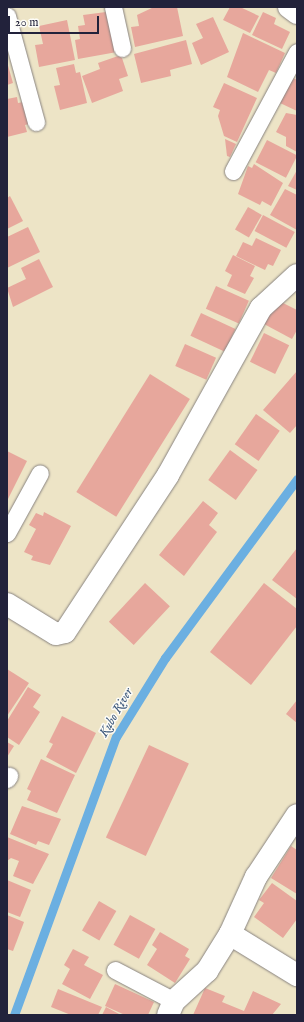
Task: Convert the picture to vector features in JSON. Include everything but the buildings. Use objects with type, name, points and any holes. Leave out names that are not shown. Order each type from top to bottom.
[{"type":"street","points":[[290,7],[297,13]]},
{"type":"street","points":[[7,604],[56,634],[65,632],[168,475],[261,308],[297,275]]},
{"type":"street","points":[[171,1008],[207,971],[230,934],[256,877],[297,815]]},
{"type":"street","points":[[230,934],[297,975]]},
{"type":"lane","points":[[113,7],[122,48]]},
{"type":"lane","points":[[7,16],[36,122]]},
{"type":"lane","points":[[233,171],[297,52]]},
{"type":"lane","points":[[7,533],[40,473]]},
{"type":"lane","points":[[115,970],[171,1008]]},
{"type":"waterway","name":"Kubo River","points":[[14,1015],[116,737],[165,658],[297,479]]}]
